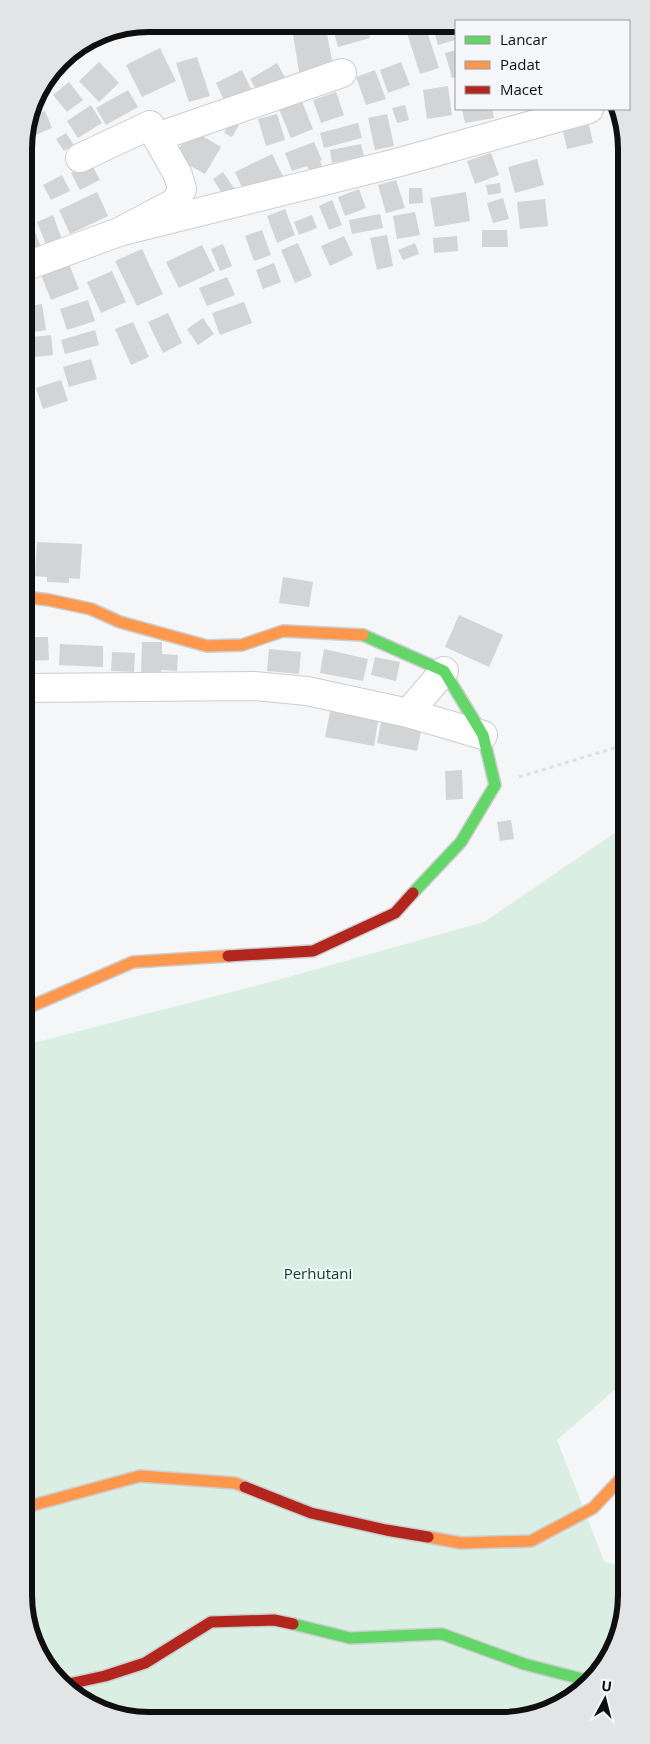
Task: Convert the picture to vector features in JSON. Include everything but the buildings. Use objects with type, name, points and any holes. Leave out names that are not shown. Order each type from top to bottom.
[{"type":"main road","points":[[32,1005],[133,962],[313,950],[395,913],[461,842],[495,785],[483,735],[444,671],[364,635],[283,631],[242,645],[207,646],[120,622],[91,609],[33,598]]},
{"type":"main road","points":[[32,1505],[140,1476],[234,1483],[311,1513],[386,1530],[461,1543],[531,1541],[593,1508],[617,1482]]},
{"type":"main road","points":[[74,1683],[105,1676],[146,1663],[211,1622],[274,1620],[350,1638],[442,1634],[524,1664],[580,1678]]},
{"type":"street","points":[[157,137],[342,73]]},
{"type":"street","points":[[33,264],[119,232],[396,163],[585,110]]},
{"type":"street","points":[[80,158],[150,125],[178,175],[182,189],[176,202],[119,232]]},
{"type":"street","points":[[408,713],[444,671]]},
{"type":"street","points":[[33,688],[254,686],[307,691],[408,713],[483,735]]},
{"type":"path","points":[[495,785],[618,746]]},
{"type":"green space","name":"Perhutani","points":[[618,831],[617,1388],[557,1440],[604,1561],[617,1566],[617,1602],[614,1625],[598,1660],[586,1674],[580,1674],[580,1680],[566,1692],[545,1703],[531,1708],[500,1712],[150,1712],[127,1709],[91,1696],[78,1687],[52,1660],[39,1632],[32,1595],[32,1043],[274,981],[484,922]]},
{"type":"traffic: fast","points":[[363,635],[444,671],[483,735],[495,785],[461,842],[413,893]]},
{"type":"traffic: fast","points":[[293,1624],[350,1638],[442,1634],[524,1664],[580,1678]]},
{"type":"traffic: slow","points":[[33,598],[91,609],[120,622],[207,646],[242,645],[283,631],[363,635]]},
{"type":"traffic: slow","points":[[32,1006],[133,962],[228,956]]},
{"type":"traffic: slow","points":[[32,1505],[140,1476],[235,1483],[245,1487]]},
{"type":"traffic: slow","points":[[428,1537],[461,1543],[531,1541],[593,1508],[617,1482]]},
{"type":"traffic: jam","points":[[228,956],[313,951],[395,913],[413,893]]},
{"type":"traffic: jam","points":[[245,1487],[311,1513],[386,1530],[428,1537]]},
{"type":"traffic: jam","points":[[74,1683],[105,1676],[145,1663],[211,1622],[274,1620],[293,1624]]}]
